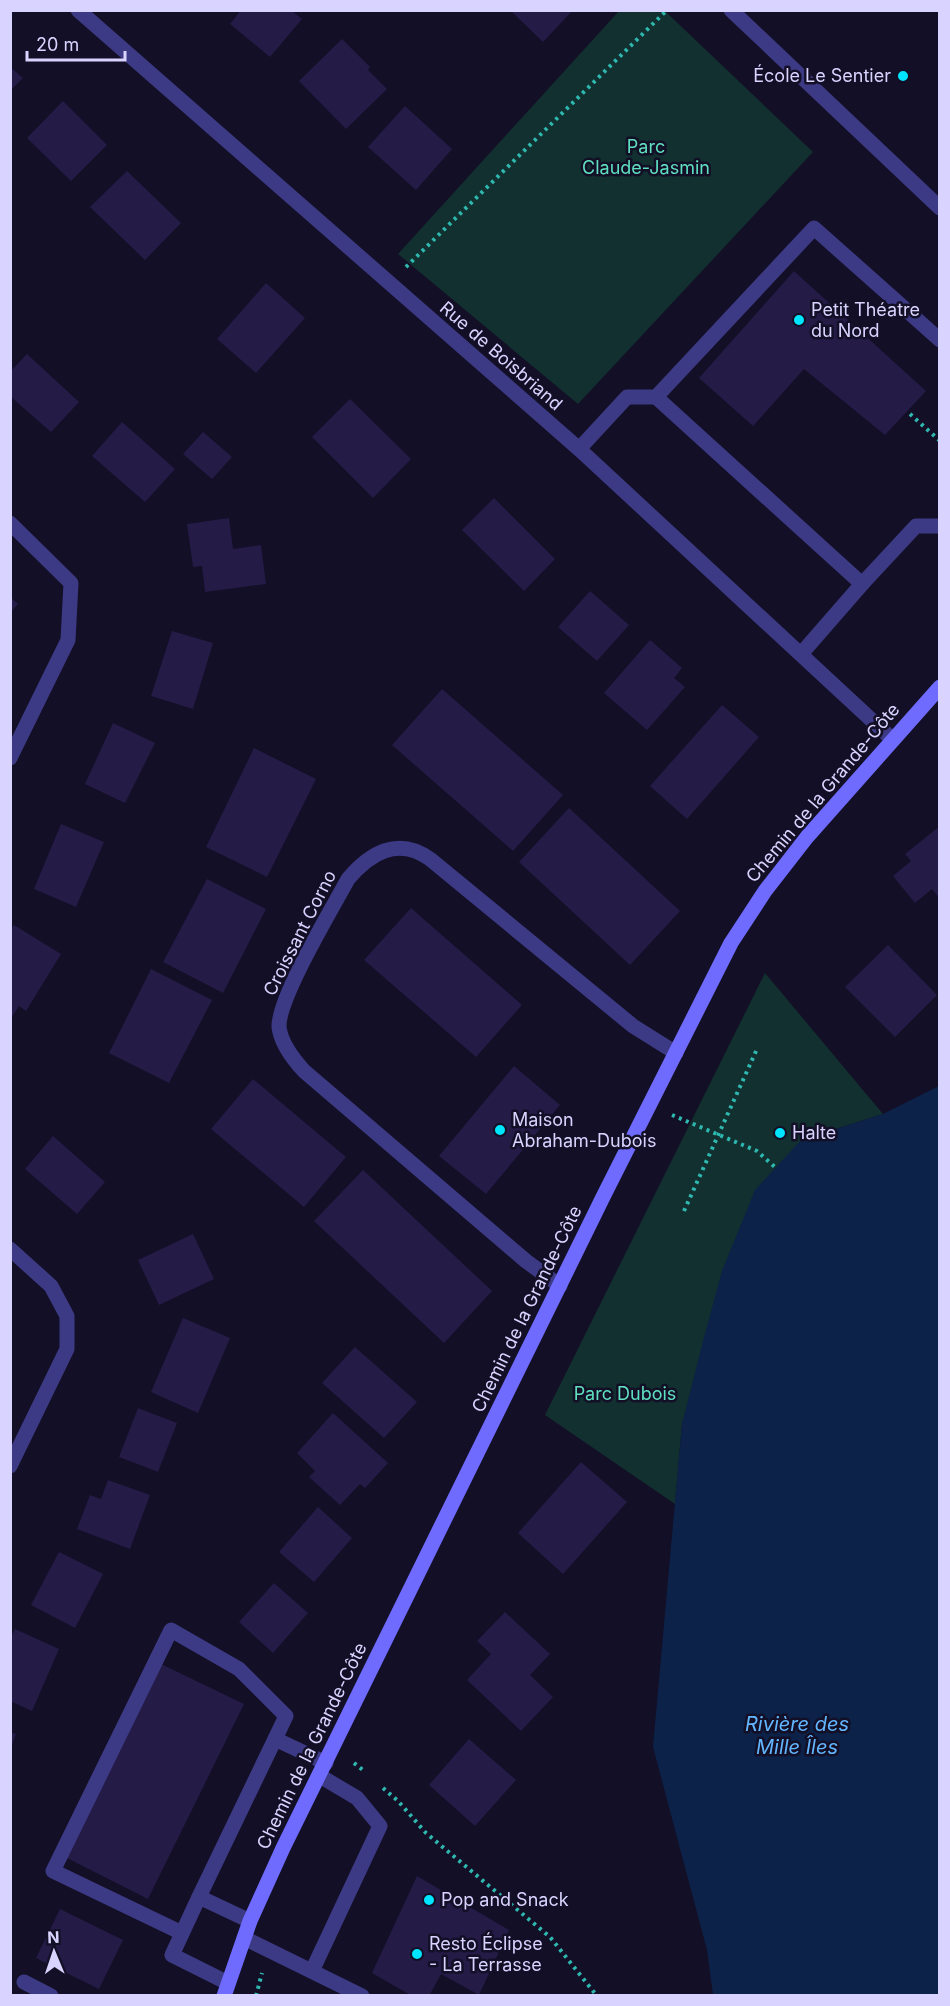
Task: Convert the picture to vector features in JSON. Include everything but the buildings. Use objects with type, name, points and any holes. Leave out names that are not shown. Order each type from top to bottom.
[{"type":"main road","name":"Chemin de la Grande-Côte","points":[[226,1989],[250,1921],[279,1858],[731,943],[760,899],[807,837],[939,687]]},
{"type":"street","name":"Rue de Boisbriand","points":[[78,10],[579,449],[892,740]]},
{"type":"street","points":[[731,10],[939,208]]},
{"type":"street","points":[[656,397],[814,228],[939,340]]},
{"type":"street","points":[[579,449],[627,396],[656,397],[862,584]]},
{"type":"street","points":[[10,523],[71,583],[68,640],[10,758]]},
{"type":"street","points":[[801,654],[916,526],[939,526]]},
{"type":"street","name":"Croissant Corno","points":[[560,1286],[526,1261],[448,1196],[304,1071],[291,1056],[279,1027],[284,1003],[292,984],[348,879],[357,869],[378,854],[397,848],[409,848],[420,851],[633,1026],[676,1053]]},
{"type":"street","points":[[10,1249],[51,1286],[67,1316],[67,1350],[10,1466]]},
{"type":"street","points":[[182,1933],[53,1871],[171,1630],[239,1669],[286,1716],[172,1955],[226,1989]]},
{"type":"street","points":[[275,1739],[323,1770],[357,1798],[381,1826],[312,1971]]},
{"type":"street","points":[[199,1897],[250,1921]]},
{"type":"street","points":[[244,1938],[312,1971],[332,1989],[362,1995]]},
{"type":"street","points":[[24,1982],[51,1995]]},
{"type":"path","points":[[389,284],[667,10]]},
{"type":"path","points":[[910,414],[939,441]]},
{"type":"path","points":[[684,1211],[757,1049]]},
{"type":"path","points":[[672,1114],[757,1151],[776,1168]]},
{"type":"path","points":[[354,1763],[370,1777]]},
{"type":"path","points":[[378,1784],[398,1801],[426,1833],[550,1937],[597,1995]]},
{"type":"path","points":[[256,1995],[262,1970]]},
{"type":"green space","name":"Parc Claude-Jasmin","points":[[619,11],[665,11],[813,152],[578,404],[398,254]]},
{"type":"green space","name":"Parc Dubois","points":[[765,973],[883,1114],[801,1140],[682,1424],[675,1504],[545,1415]]},
{"type":"water","name":"Rivière des Mille Îles","points":[[939,1086],[939,1995],[713,1995],[707,1950],[653,1747],[682,1424],[722,1271],[755,1190],[801,1140],[883,1114]]},
{"type":"place","name":"École Le Sentier","points":[[903,76]]},
{"type":"place","name":"Petit Théatre du Nord","points":[[799,320]]},
{"type":"place","name":"Maison Abraham-Dubois","points":[[500,1130]]},
{"type":"place","name":"Halte","points":[[780,1133]]},
{"type":"place","name":"Pop and Snack","points":[[429,1900]]},
{"type":"place","name":"Resto Éclipse - La Terrasse","points":[[417,1954]]}]
